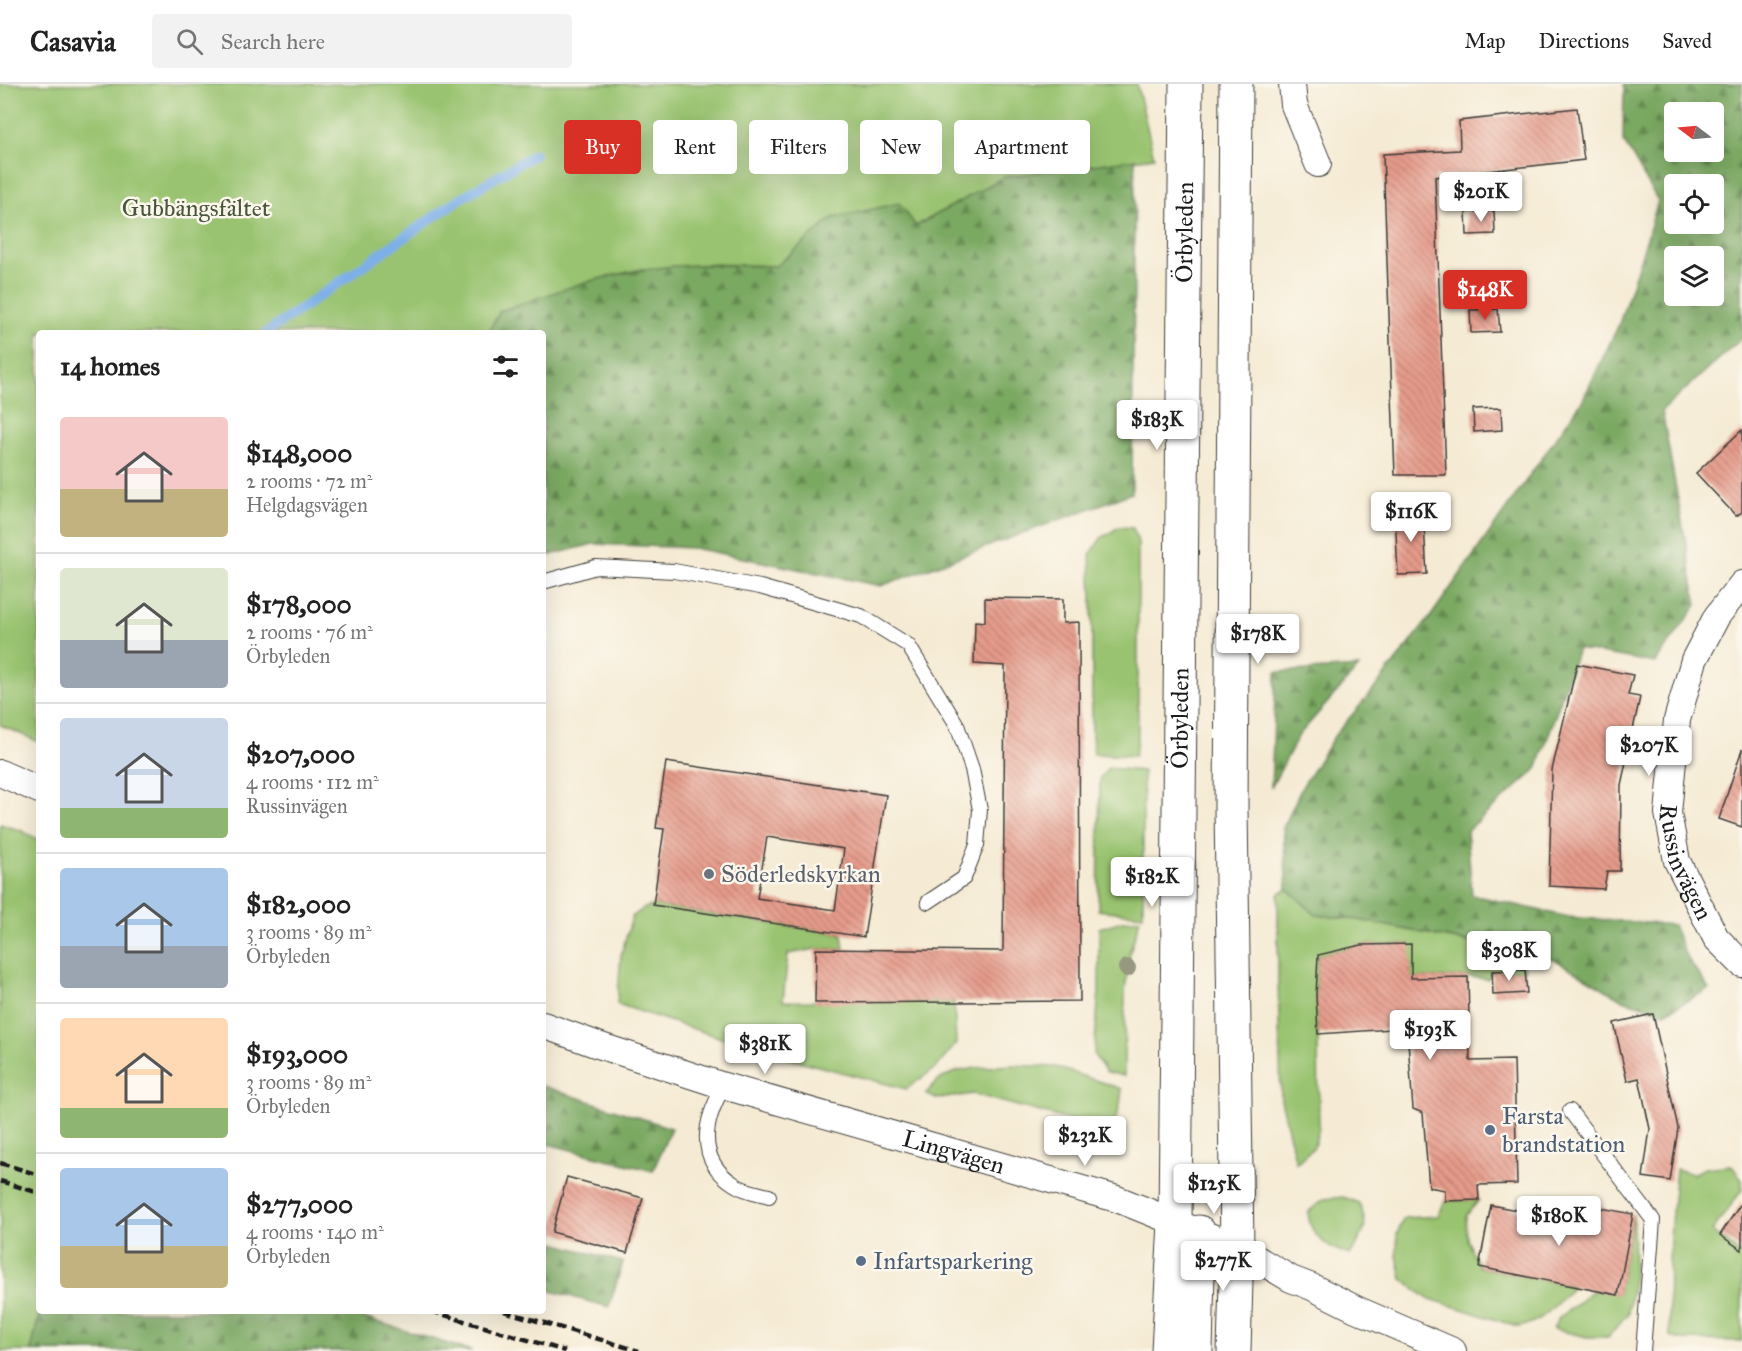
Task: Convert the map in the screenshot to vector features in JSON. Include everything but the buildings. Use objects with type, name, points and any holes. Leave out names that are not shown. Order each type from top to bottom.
[{"type":"main road","name":"Örbyleden","points":[[1186,84],[1187,1228],[1196,1351]]},
{"type":"main road","name":"Örbyleden","points":[[1234,1351],[1236,1247],[1231,807],[1236,84]]},
{"type":"main road","name":"Örbyleden","points":[[1168,1351],[1187,1228]]},
{"type":"street","points":[[1292,84],[1294,105],[1318,164]]},
{"type":"street","name":"Russinvägen","points":[[1742,584],[1717,616],[1694,660],[1677,720],[1668,813],[1677,861],[1716,938],[1742,964]]},
{"type":"street","points":[[0,772],[36,789]]},
{"type":"street","name":"Lingvägen","points":[[546,1026],[598,1046],[724,1086],[1117,1198],[1236,1247],[1291,1279],[1453,1351]]},
{"type":"lane","points":[[546,581],[596,567],[674,571],[760,588],[861,616],[908,645],[957,725],[972,769],[980,810],[977,845],[964,878],[928,902]]},
{"type":"lane","points":[[724,1086],[715,1101],[709,1121],[706,1148],[716,1169],[735,1185],[769,1196]]},
{"type":"lane","points":[[1570,1111],[1653,1220],[1643,1351]]},
{"type":"green space","name":"Gubbängsfältet","points":[[0,84],[1137,84],[1154,157],[1090,166],[1090,120],[954,120],[954,174],[1026,174],[1004,177],[916,226],[798,248],[776,266],[712,264],[642,269],[583,283],[500,311],[490,330],[36,330],[36,741],[0,725]]},
{"type":"green space","points":[[1624,84],[1742,84],[1742,338],[1662,411],[1697,605],[1655,663],[1578,649],[1537,769],[1467,831],[1472,895],[1569,917],[1673,925],[1686,956],[1709,989],[1665,1013],[1623,1000],[1554,959],[1359,920],[1316,915],[1287,889],[1283,828],[1302,787],[1335,735],[1428,620],[1582,401],[1619,324],[1658,201],[1623,140]]},
{"type":"green space","points":[[1135,159],[1132,493],[881,586],[693,548],[593,544],[546,556],[546,330],[490,330],[500,311],[588,282],[642,270],[692,265],[776,266],[833,218],[899,203],[916,226],[1004,177],[1026,174],[1090,174],[1090,165]]},
{"type":"green space","points":[[1119,527],[1133,528],[1138,542],[1138,732],[1135,756],[1094,754],[1092,736],[1090,555],[1101,538]]},
{"type":"green space","points":[[1359,667],[1299,735],[1271,788],[1276,672]]},
{"type":"green space","points":[[1108,768],[1143,771],[1143,915],[1098,910],[1100,778]]},
{"type":"green space","points":[[0,824],[36,838],[36,1314],[39,1314],[34,1337],[81,1351],[0,1351]]},
{"type":"green space","points":[[1287,889],[1316,915],[1359,920],[1520,953],[1525,970],[1492,971],[1488,979],[1411,978],[1410,944],[1361,945],[1318,955],[1316,995],[1319,1128],[1314,1147],[1296,1163],[1281,1100],[1278,894]]},
{"type":"green space","points":[[653,905],[842,934],[844,949],[816,949],[788,954],[783,1001],[954,1002],[956,1044],[937,1067],[906,1089],[764,1052],[617,1004],[621,955],[632,917]]},
{"type":"green space","points":[[1140,919],[1130,952],[1125,992],[1124,1076],[1106,1072],[1094,1055],[1099,991],[1099,928],[1122,921]]},
{"type":"green space","points":[[1012,1065],[1056,1067],[1122,1089],[1119,1109],[1112,1126],[1092,1126],[973,1094],[936,1099],[926,1094],[943,1078],[953,1073],[976,1068]]},
{"type":"green space","points":[[546,1087],[671,1128],[653,1171],[548,1144],[546,1151]]},
{"type":"green space","points":[[1731,1165],[1742,1179],[1742,1190],[1712,1231],[1742,1255],[1742,1341],[1680,1340],[1670,1336],[1668,1294],[1676,1169],[1693,1174],[1705,1168]]},
{"type":"green space","points":[[1343,1197],[1359,1203],[1365,1224],[1362,1235],[1350,1255],[1327,1245],[1316,1235],[1309,1221],[1308,1212],[1324,1199]]},
{"type":"green space","points":[[1479,1200],[1466,1216],[1467,1239],[1479,1267],[1573,1286],[1549,1312],[1534,1322],[1518,1327],[1427,1298],[1402,1279],[1397,1256],[1397,1234],[1404,1218],[1438,1216],[1445,1201]]},
{"type":"green space","points":[[1633,1214],[1634,1276],[1628,1313],[1608,1337],[1587,1337],[1553,1329],[1559,1318],[1594,1290],[1618,1294]]},
{"type":"green space","points":[[546,1241],[623,1262],[609,1307],[546,1290]]},
{"type":"green space","points":[[39,1314],[352,1314],[472,1351],[31,1351]]},
{"type":"waterway","points":[[270,330],[458,200],[535,154]]},
{"type":"railway","points":[[0,1163],[36,1174]]},
{"type":"railway","points":[[0,1181],[36,1192]]},
{"type":"railway","points":[[441,1314],[565,1351]]},
{"type":"railway","points":[[514,1314],[639,1351]]},
{"type":"place","name":"Söderledskyrkan","points":[[709,874]]},
{"type":"place","name":"Farsta brandstation","points":[[1490,1130]]},
{"type":"place","name":"Infartsparkering","points":[[861,1261]]}]
